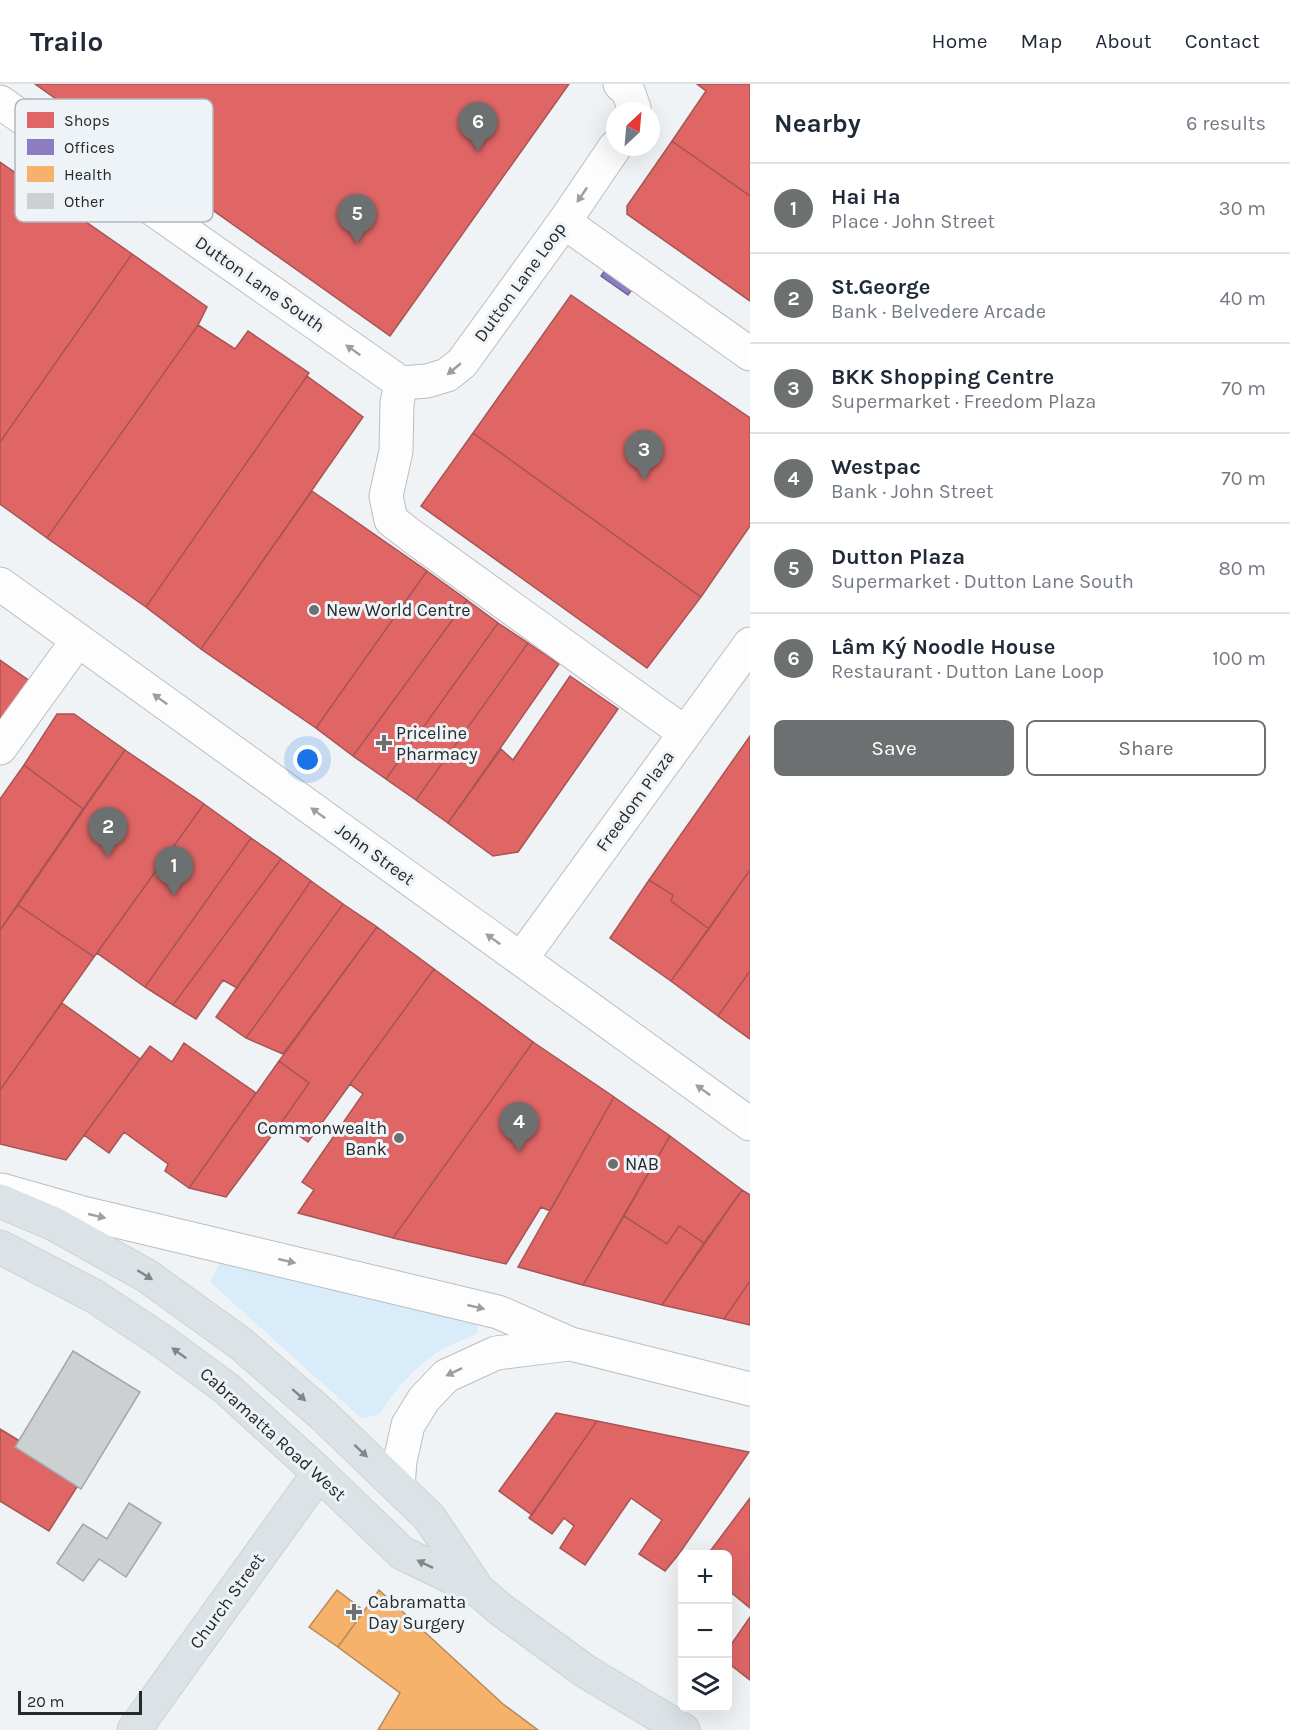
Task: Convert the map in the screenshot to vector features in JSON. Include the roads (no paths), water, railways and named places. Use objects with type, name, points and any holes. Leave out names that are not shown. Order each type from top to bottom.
[{"type":"main road","name":"Cabramatta Road West","points":[[0,1201],[54,1224],[147,1276],[240,1343],[323,1415],[429,1516],[478,1590]]},
{"type":"main road","name":"Cabramatta Road West","points":[[0,1247],[94,1296],[162,1341],[226,1388],[402,1553],[478,1590],[500,1609],[585,1671],[683,1730]]},
{"type":"main road","name":"Church Street","points":[[134,1730],[319,1473]]},
{"type":"street","points":[[620,84],[628,91],[632,102]]},
{"type":"street","name":"Dutton Lane South","points":[[0,102],[15,113]]},
{"type":"street","name":"Dutton Lane Loop","points":[[401,383],[428,381],[447,375],[462,363],[609,156]]},
{"type":"street","name":"Dutton Lane South","points":[[171,222],[401,383]]},
{"type":"street","points":[[564,222],[750,354]]},
{"type":"street","points":[[401,383],[397,403],[396,451],[387,496],[391,520],[685,732]]},
{"type":"street","name":"John Street","points":[[0,584],[750,1124]]},
{"type":"street","points":[[0,748],[78,640]]},
{"type":"street","name":"Freedom Plaza","points":[[521,959],[750,644]]},
{"type":"street","points":[[0,1190],[83,1213],[498,1312],[571,1344],[750,1389]]},
{"type":"street","points":[[398,1486],[400,1461],[408,1425],[424,1399],[446,1376],[495,1353],[571,1344]]},
{"type":"place","name":"Lâm Ký Noodle House","points":[[478,152]]},
{"type":"place","name":"Dutton Plaza","points":[[357,244]]},
{"type":"place","name":"BKK Shopping Centre","points":[[644,480]]},
{"type":"place","name":"New World Centre","points":[[314,610]]},
{"type":"place","name":"Priceline Pharmacy","points":[[384,743]]},
{"type":"place","name":"St.George","points":[[108,857]]},
{"type":"place","name":"Hai Ha","points":[[174,896]]},
{"type":"place","name":"Commonwealth Bank","points":[[399,1138]]},
{"type":"place","name":"Westpac","points":[[519,1152]]},
{"type":"place","name":"NAB","points":[[613,1164]]},
{"type":"place","name":"Cabramatta Day Surgery","points":[[354,1612]]}]
